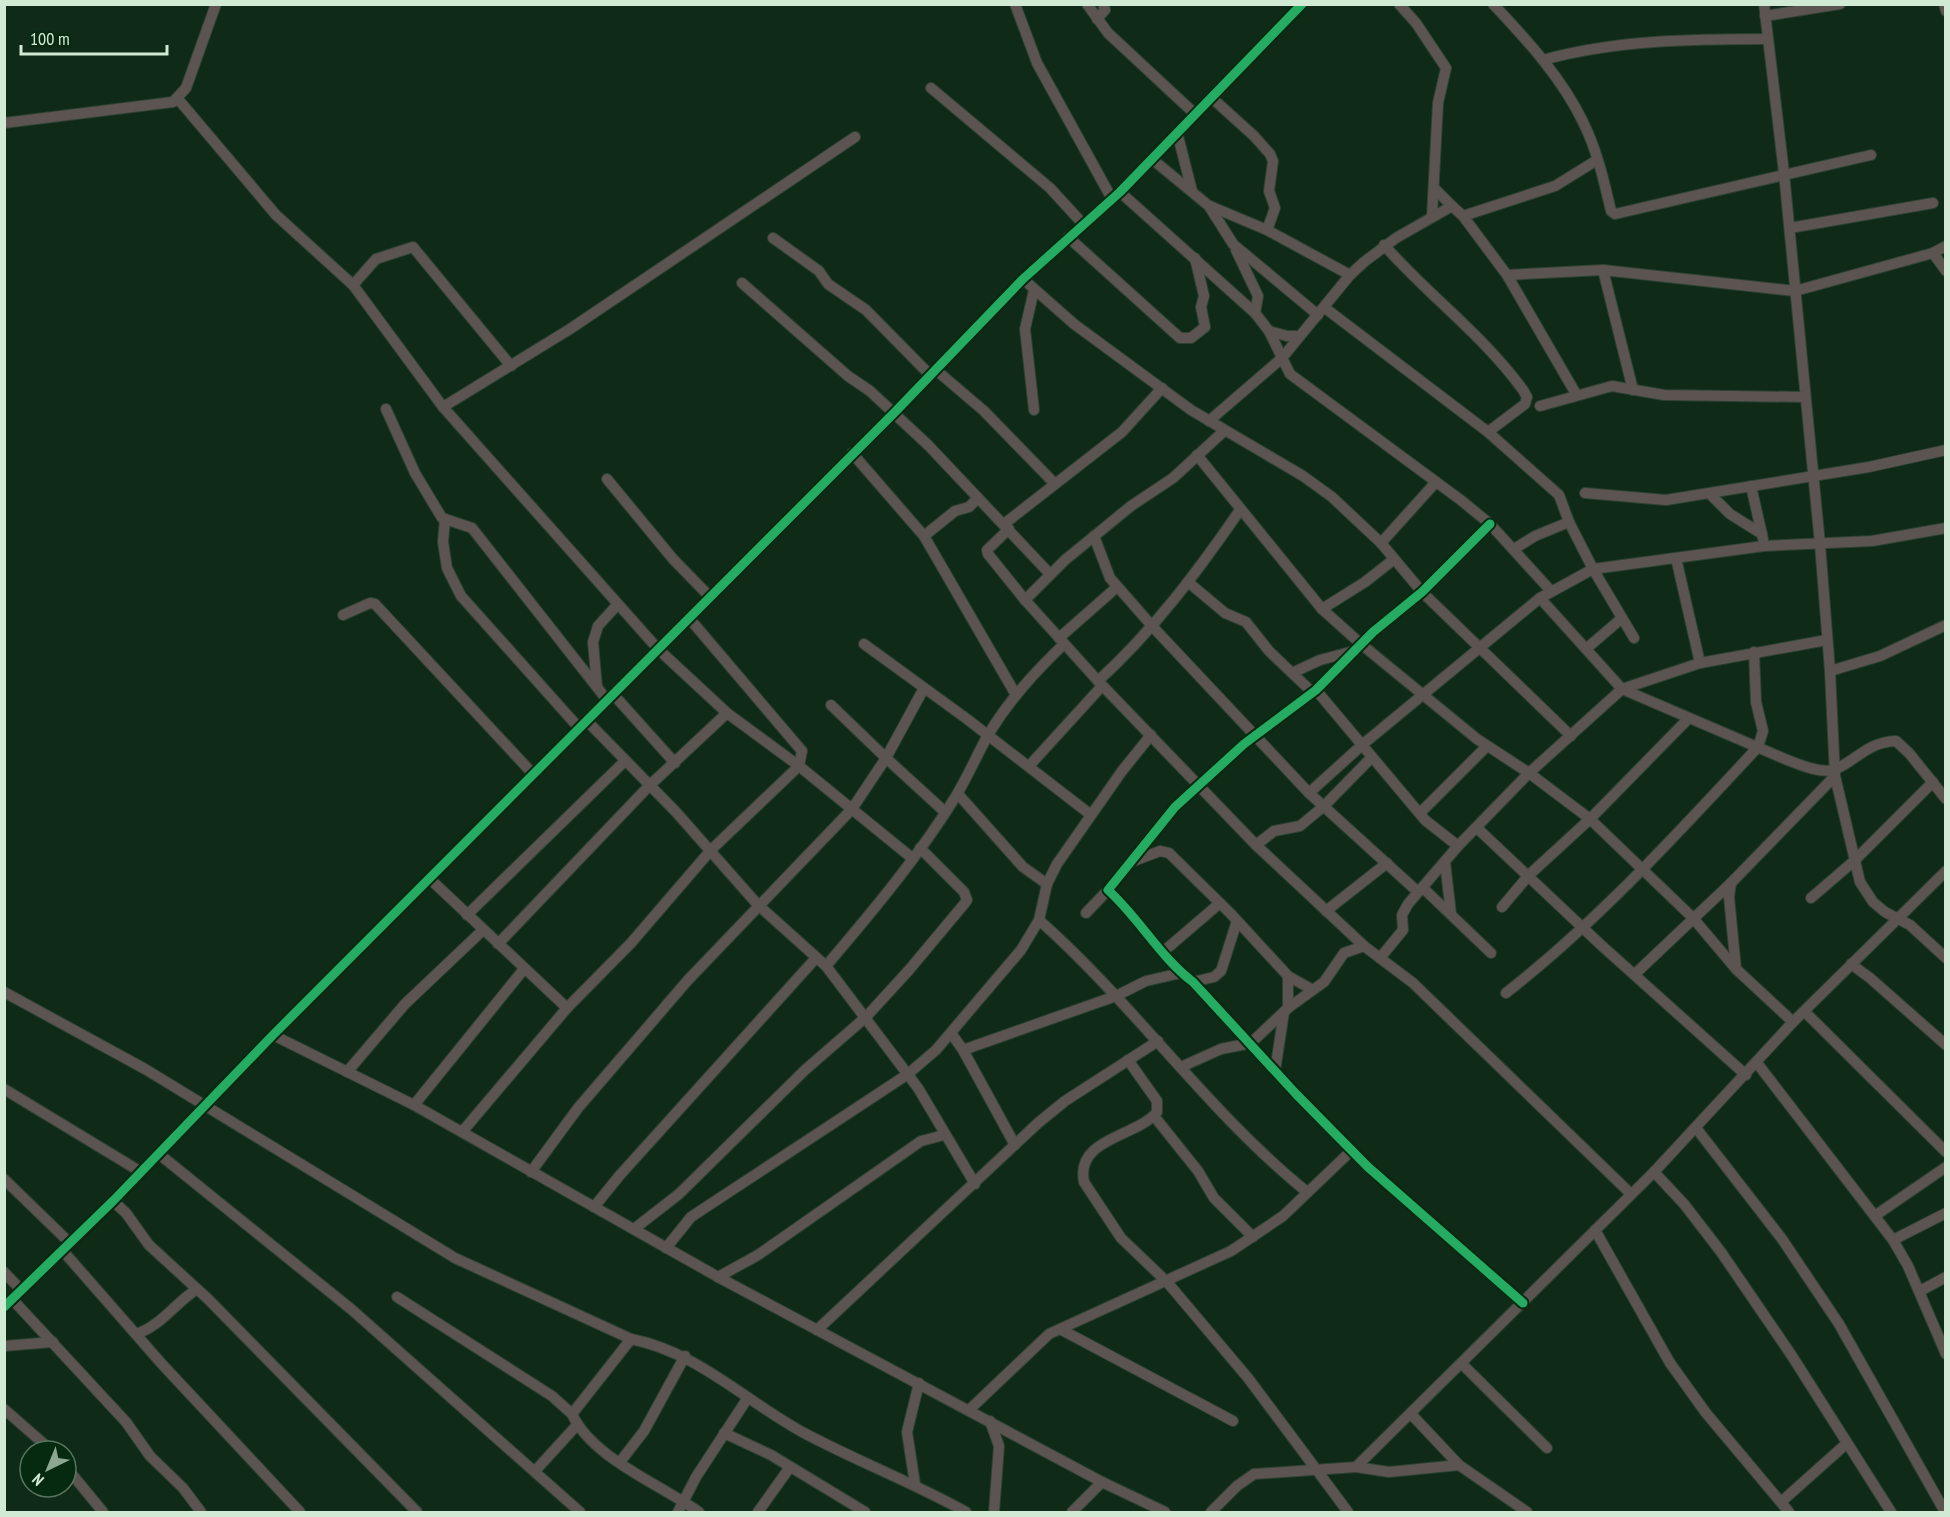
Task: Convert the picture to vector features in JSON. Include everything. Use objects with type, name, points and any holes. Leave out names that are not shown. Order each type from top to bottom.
[{"type":"street","points":[[4,123],[164,105],[178,99],[186,88],[216,4]]},
{"type":"street","points":[[1015,4],[1037,63],[1116,196],[1194,257],[1256,314],[1269,331],[1285,369],[1297,381],[1490,524],[1551,591]]},
{"type":"street","points":[[1088,4],[1097,19],[1122,46],[1195,114]]},
{"type":"street","points":[[201,1512],[183,1488],[150,1456],[126,1422],[53,1342],[8,1303],[113,1201],[273,1035],[894,413],[1023,279],[1116,196],[1302,4]]},
{"type":"street","points":[[1399,4],[1416,23],[1446,68],[1438,103],[1432,216]]},
{"type":"street","points":[[1493,4],[1543,60],[1573,103],[1597,160],[1611,211],[1618,215],[1784,173],[1871,155]]},
{"type":"street","points":[[1764,4],[1790,228],[1820,544],[1830,671],[1834,773],[1860,882],[1873,902],[1896,919],[1910,925],[1946,958]]},
{"type":"street","points":[[1765,16],[1840,4]]},
{"type":"street","points":[[1944,4],[1946,11]]},
{"type":"street","points":[[1097,19],[1106,6]]},
{"type":"street","points":[[1543,60],[1577,50],[1658,41],[1767,39]]},
{"type":"street","points":[[931,88],[1050,188],[1083,224]]},
{"type":"street","points":[[1212,98],[1254,136],[1273,161],[1269,191],[1275,208],[1268,231]]},
{"type":"street","points":[[178,99],[276,215],[353,285],[443,407],[658,649],[727,713],[799,766],[912,858]]},
{"type":"street","points":[[1177,132],[1192,192]]},
{"type":"street","points":[[443,407],[570,329],[855,137]]},
{"type":"street","points":[[1152,159],[1209,206],[1268,231],[1350,275]]},
{"type":"street","points":[[1463,216],[1555,186],[1597,160]]},
{"type":"street","points":[[1434,188],[1463,216],[1507,275],[1576,394]]},
{"type":"street","points":[[1790,228],[1933,203]]},
{"type":"street","points":[[1209,206],[1233,244],[1256,289],[1258,301],[1256,314]]},
{"type":"street","points":[[1209,421],[1282,358],[1350,275],[1384,245],[1452,206]]},
{"type":"street","points":[[1068,237],[1180,339],[1191,338],[1205,327],[1201,307],[1204,296],[1194,257]]},
{"type":"street","points":[[773,238],[819,271],[828,284],[867,310],[933,372],[984,411],[1055,484]]},
{"type":"street","points":[[1233,244],[1321,312],[1488,432],[1559,495],[1569,522],[1593,569],[1634,638]]},
{"type":"street","points":[[1384,245],[1414,278],[1489,350],[1527,397],[1525,404],[1488,432]]},
{"type":"street","points":[[1507,275],[1603,270],[1795,291],[1933,253],[1946,246]]},
{"type":"street","points":[[353,285],[376,259],[394,251],[413,248],[511,366]]},
{"type":"street","points":[[1933,253],[1946,272]]},
{"type":"street","points":[[1603,270],[1633,390]]},
{"type":"street","points":[[1023,279],[1082,330],[1162,388],[1209,421],[1325,492],[1381,543],[1422,592],[1571,736]]},
{"type":"street","points":[[742,283],[894,413],[928,445],[1049,573]]},
{"type":"street","points":[[1034,290],[1024,329],[1034,410]]},
{"type":"street","points":[[1269,331],[1287,336],[1299,336]]},
{"type":"street","points":[[1540,406],[1605,386],[1722,397],[1805,397]]},
{"type":"street","points":[[1162,388],[1122,432],[1006,526],[987,550],[988,554],[1025,600],[1100,683],[1256,845],[1364,946],[1413,983],[1631,1194]]},
{"type":"street","points":[[386,410],[415,473],[430,500],[445,519],[472,528],[597,688],[610,697],[675,763]]},
{"type":"street","points":[[1025,600],[1049,573],[1131,506],[1173,478],[1224,430]]},
{"type":"street","points":[[1585,493],[1640,500],[1666,500],[1869,467],[1946,450]]},
{"type":"street","points":[[852,453],[924,536],[1016,695]]},
{"type":"street","points":[[1197,455],[1322,609],[1358,648],[1487,746],[1529,772],[1590,819],[1693,918],[1736,969],[1793,1023]]},
{"type":"street","points":[[607,479],[673,559],[710,597]]},
{"type":"street","points":[[1381,543],[1436,482]]},
{"type":"street","points":[[1751,486],[1763,540]]},
{"type":"street","points":[[1710,494],[1763,540]]},
{"type":"street","points":[[924,536],[955,511],[969,507],[978,498]]},
{"type":"street","points":[[1029,766],[1152,626],[1216,548],[1240,510]]},
{"type":"street","points":[[445,519],[443,542],[447,568],[461,596],[583,725],[650,786],[758,904],[826,966],[908,1074],[975,1184]]},
{"type":"street","points":[[1514,549],[1535,536],[1569,522]]},
{"type":"street","points":[[1086,913],[1108,890],[1160,823],[1257,735],[1314,692],[1395,611],[1422,592],[1490,524]]},
{"type":"street","points":[[1309,793],[1362,745],[1540,598],[1593,569],[1676,558],[1763,540],[1820,544],[1872,541],[1946,528]]},
{"type":"street","points":[[1094,536],[1106,572],[1117,587],[1309,793],[1387,863],[1451,914],[1491,953]]},
{"type":"street","points":[[1676,558],[1700,663]]},
{"type":"street","points":[[1322,609],[1365,582],[1393,560]]},
{"type":"street","points":[[1188,582],[1225,613],[1246,622],[1269,651],[1314,692],[1420,813],[1438,832],[1458,846]]},
{"type":"street","points":[[826,966],[870,914],[958,794],[988,735],[1016,695],[1062,641],[1117,587]]},
{"type":"street","points":[[1540,598],[1622,689],[1803,766],[1834,773]]},
{"type":"street","points":[[343,615],[370,603],[375,604],[533,774]]},
{"type":"street","points":[[597,688],[593,642],[598,626],[617,605]]},
{"type":"street","points":[[462,1132],[567,1008],[631,943],[711,850],[799,766],[802,751],[689,618]]},
{"type":"street","points":[[1586,649],[1622,618]]},
{"type":"street","points":[[1830,671],[1880,656],[1946,624]]},
{"type":"street","points":[[1380,958],[1403,930],[1403,913],[1458,846],[1529,772],[1622,689],[1700,663],[1827,640]]},
{"type":"street","points":[[864,644],[1029,766],[1090,815]]},
{"type":"street","points":[[1292,673],[1320,660],[1358,648]]},
{"type":"street","points":[[1506,993],[1642,871],[1758,747],[1763,731],[1755,702],[1754,652]]},
{"type":"street","points":[[531,1173],[578,1108],[688,980],[758,904],[852,809],[886,758],[924,688]]},
{"type":"street","points":[[831,705],[945,812]]},
{"type":"street","points":[[498,945],[650,786],[727,713]]},
{"type":"street","points":[[1502,907],[1529,875],[1590,819],[1689,718]]},
{"type":"street","points":[[666,1248],[691,1217],[908,1074],[929,1057],[1012,962],[1039,920],[1047,884],[1090,815],[1151,735]]},
{"type":"street","points":[[1635,974],[1731,883],[1834,773],[1882,742],[1896,741],[1909,753],[1946,799]]},
{"type":"street","points":[[1420,813],[1487,746]]},
{"type":"street","points":[[1256,845],[1274,831],[1296,828],[1324,806],[1371,758]]},
{"type":"street","points":[[467,915],[625,761]]},
{"type":"street","points":[[1811,898],[1854,861],[1933,782]]},
{"type":"street","points":[[958,794],[1023,867],[1047,884]]},
{"type":"street","points":[[1477,828],[1582,927],[1746,1075]]},
{"type":"street","points":[[634,1229],[679,1194],[805,1070],[866,1017],[909,970],[967,900],[964,892],[920,848]]},
{"type":"street","points":[[1130,862],[1165,851],[1174,856],[1288,976],[1311,989]]},
{"type":"street","points":[[1445,862],[1451,914]]},
{"type":"street","points":[[1326,911],[1387,863]]},
{"type":"street","points":[[1356,1467],[1654,1172],[1793,1023],[1946,871]]},
{"type":"street","points":[[430,879],[567,1008]]},
{"type":"street","points":[[1731,883],[1729,897],[1736,969]]},
{"type":"street","points":[[1108,890],[1181,973],[1193,982],[1251,1042],[1275,1071],[1352,1150],[1523,1303]]},
{"type":"street","points":[[1164,951],[1220,903]]},
{"type":"street","points":[[1039,920],[1084,961],[1265,1156],[1307,1192]]},
{"type":"street","points":[[1193,982],[1214,977],[1221,971],[1237,921]]},
{"type":"street","points":[[347,1072],[405,1004],[483,930]]},
{"type":"street","points":[[1181,1067],[1221,1049],[1251,1042],[1311,989],[1328,978],[1344,953],[1364,946]]},
{"type":"street","points":[[594,1207],[620,1175],[816,958]]},
{"type":"street","points":[[1851,964],[1946,1046]]},
{"type":"street","points":[[414,1105],[524,969]]},
{"type":"street","points":[[963,1050],[1116,996],[1146,981],[1181,973]]},
{"type":"street","points":[[1275,1071],[1286,1010],[1288,976]]},
{"type":"street","points":[[4,992],[145,1069],[455,1258],[631,1339],[655,1344],[685,1356],[747,1399],[806,1434],[915,1484],[966,1512]]},
{"type":"street","points":[[1805,1012],[1946,1152]]},
{"type":"street","points":[[951,1033],[963,1050],[1016,1145]]},
{"type":"street","points":[[273,1035],[414,1105],[718,1277],[1102,1482],[1165,1512]]},
{"type":"street","points":[[817,1330],[1060,1105],[1158,1041]]},
{"type":"street","points":[[1128,1060],[1157,1101],[1158,1110],[1154,1116],[1092,1152],[1086,1163],[1083,1179],[1121,1238],[1167,1282],[1254,1385],[1348,1512]]},
{"type":"street","points":[[1757,1063],[1893,1240],[1920,1291],[1946,1354]]},
{"type":"street","points":[[4,1089],[141,1172]]},
{"type":"street","points":[[1154,1116],[1198,1171],[1214,1198],[1253,1238]]},
{"type":"street","points":[[1696,1128],[1782,1239],[1839,1324],[1946,1512]]},
{"type":"street","points":[[718,1277],[758,1255],[921,1141],[945,1135]]},
{"type":"street","points":[[969,1410],[1042,1339],[1167,1282],[1253,1238],[1282,1216],[1352,1150]]},
{"type":"street","points":[[159,1154],[351,1309],[535,1472],[568,1508],[580,1512]]},
{"type":"street","points":[[1876,1215],[1946,1167]]},
{"type":"street","points":[[1654,1172],[1684,1204],[1722,1252],[1792,1356],[1891,1512]]},
{"type":"street","points":[[4,1179],[66,1247],[136,1334],[300,1512]]},
{"type":"street","points":[[113,1201],[131,1220],[149,1245],[197,1289],[417,1512]]},
{"type":"street","points":[[1893,1240],[1946,1213]]},
{"type":"street","points":[[1595,1230],[1670,1363],[1706,1413],[1789,1512]]},
{"type":"street","points":[[4,1272],[21,1290]]},
{"type":"street","points":[[1920,1291],[1946,1277]]},
{"type":"street","points":[[136,1334],[154,1327],[178,1302],[197,1289]]},
{"type":"street","points":[[397,1297],[552,1396],[572,1414],[577,1425],[608,1455],[699,1512]]},
{"type":"street","points":[[1060,1329],[1233,1421]]},
{"type":"street","points":[[572,1414],[631,1339]]},
{"type":"street","points":[[4,1346],[53,1342]]},
{"type":"street","points":[[620,1462],[644,1431],[685,1356]]},
{"type":"street","points":[[1462,1364],[1547,1448]]},
{"type":"street","points":[[915,1484],[907,1432],[919,1383]]},
{"type":"street","points":[[678,1512],[724,1432],[747,1399]]},
{"type":"street","points":[[4,1409],[38,1439]]},
{"type":"street","points":[[1411,1414],[1459,1464],[1527,1512]]},
{"type":"street","points":[[990,1421],[999,1446],[994,1512]]},
{"type":"street","points":[[535,1472],[577,1425]]},
{"type":"street","points":[[724,1432],[790,1467],[848,1509],[865,1512]]},
{"type":"street","points":[[1781,1502],[1846,1444]]},
{"type":"street","points":[[1211,1512],[1247,1476],[1254,1473],[1356,1467],[1389,1472],[1459,1464]]},
{"type":"street","points":[[758,1512],[790,1467]]},
{"type":"street","points":[[78,1482],[103,1512]]},
{"type":"street","points":[[1072,1512],[1102,1482]]},
{"type":"cycle path","points":[[4,1307],[113,1201],[273,1035],[894,413],[1023,279],[1120,192],[1302,4]]},
{"type":"cycle path","points":[[1490,524],[1422,592],[1373,632],[1316,690],[1244,744],[1175,807],[1108,890],[1170,961],[1193,982],[1297,1095],[1368,1167],[1523,1303]]}]
